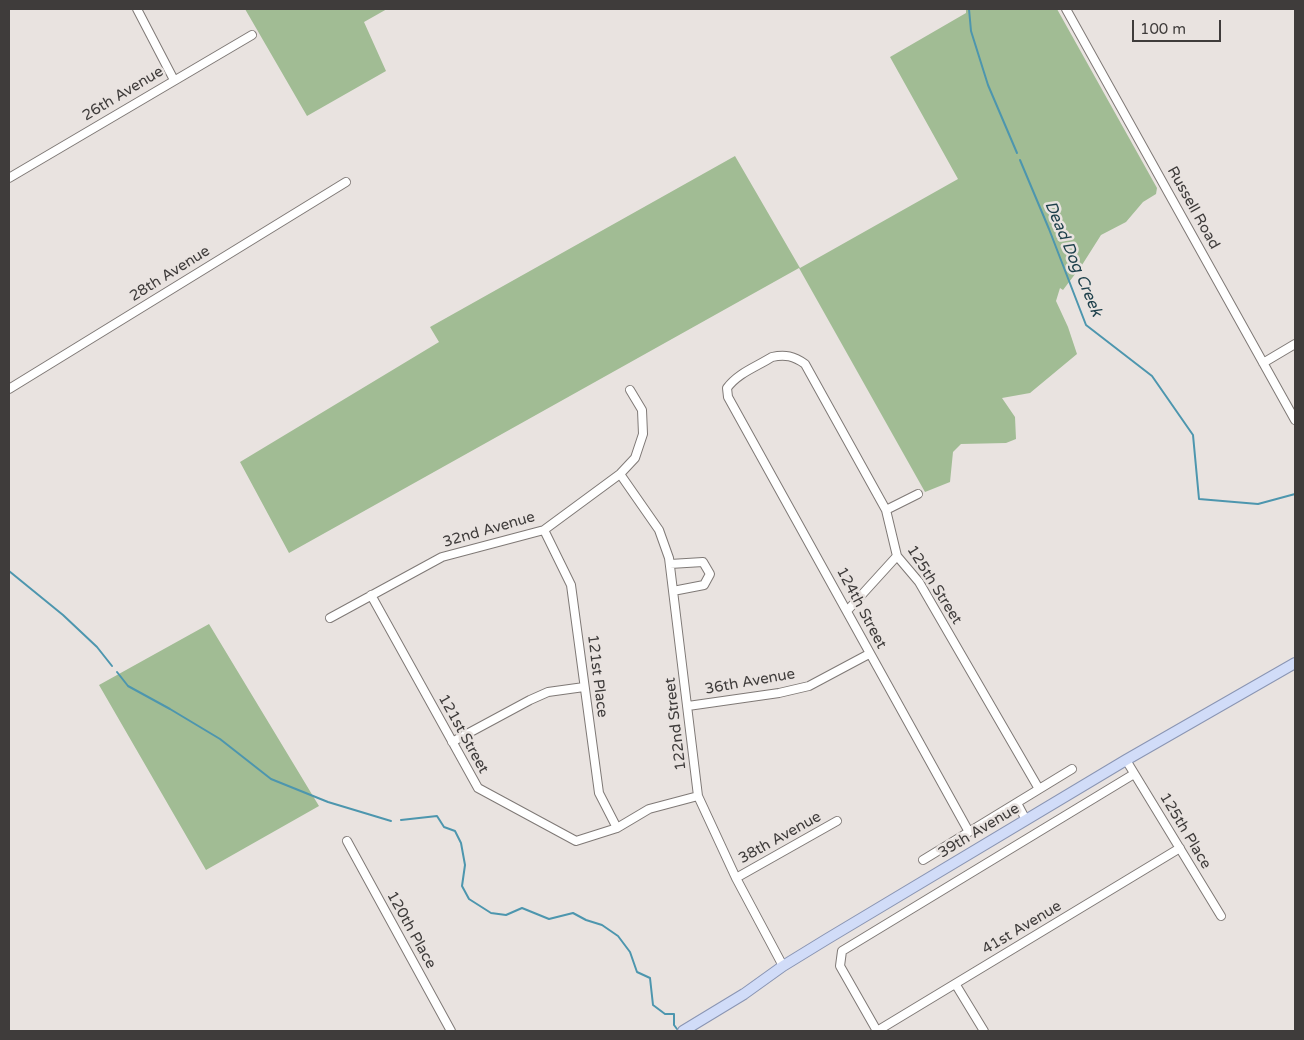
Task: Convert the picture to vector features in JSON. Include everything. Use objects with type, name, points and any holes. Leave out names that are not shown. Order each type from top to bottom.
[{"type":"main road","name":"39th Avenue","points":[[683,1031],[744,994],[783,966],[926,880],[1126,760],[1295,663]]},
{"type":"street","points":[[137,9],[174,80]]},
{"type":"street","name":"Russell Road","points":[[1066,9],[1295,420]]},
{"type":"street","name":"26th Avenue","points":[[9,178],[252,35]]},
{"type":"street","name":"28th Avenue","points":[[9,389],[346,182]]},
{"type":"street","points":[[1263,363],[1295,344]]},
{"type":"street","name":"125th Street","points":[[728,397],[727,388],[732,380],[772,357],[786,356],[796,358],[805,364],[886,510],[897,556],[919,582],[1039,789]]},
{"type":"street","name":"32nd Avenue","points":[[330,618],[442,557],[544,530],[620,474],[635,458],[643,434],[642,410],[630,390]]},
{"type":"street","name":"124th Street","points":[[728,397],[969,832]]},
{"type":"street","name":"122nd Street","points":[[620,474],[659,530],[669,558],[698,796],[736,878],[783,966]]},
{"type":"street","points":[[886,510],[918,494]]},
{"type":"street","name":"121st Place","points":[[544,530],[571,585],[598,793],[617,828]]},
{"type":"street","points":[[847,611],[897,556]]},
{"type":"street","points":[[670,564],[703,562],[710,574],[704,585],[673,590]]},
{"type":"street","name":"121st Street","points":[[371,596],[478,788],[576,841],[617,828]]},
{"type":"street","name":"36th Avenue","points":[[688,706],[779,693],[809,686],[869,654]]},
{"type":"street","points":[[452,742],[548,692],[584,686]]},
{"type":"street","name":"125th Place","points":[[1126,760],[1221,916]]},
{"type":"street","name":"39th Avenue","points":[[923,860],[1072,768]]},
{"type":"street","points":[[877,1031],[840,966],[842,951],[1134,774]]},
{"type":"street","points":[[617,828],[649,809],[698,796]]},
{"type":"street","points":[[1017,802],[1026,820]]},
{"type":"street","name":"38th Avenue","points":[[736,878],[837,821]]},
{"type":"street","name":"120th Place","points":[[347,841],[451,1031]]},
{"type":"street","name":"41st Avenue","points":[[877,1031],[1180,848]]},
{"type":"street","points":[[926,880],[934,895]]},
{"type":"street","points":[[956,985],[984,1031]]},
{"type":"green space","points":[[245,9],[387,9],[364,22],[386,71],[307,116]]},
{"type":"green space","points":[[966,9],[1057,9],[1157,188],[1156,194],[1143,202],[1126,222],[1101,235],[1063,290],[1060,288],[1056,301],[1068,327],[1077,354],[1030,393],[1002,398],[1015,417],[1016,439],[1006,443],[961,444],[953,452],[950,482],[925,492],[799,268],[289,553],[240,462],[439,342],[430,327],[735,156],[800,268],[958,179],[890,57],[966,13]]},
{"type":"green space","points":[[209,624],[319,806],[206,870],[99,685]]},
{"type":"waterway","name":"Dead Dog Creek","points":[[969,9],[971,31],[988,85],[1017,153]]},
{"type":"waterway","name":"Dead Dog Creek","points":[[1020,160],[1086,325],[1152,376],[1193,435],[1199,499],[1258,504],[1295,494]]},
{"type":"waterway","points":[[9,571],[63,615],[97,647],[112,666]]},
{"type":"waterway","points":[[117,672],[128,686],[220,739],[271,779],[328,802],[391,821]]},
{"type":"waterway","points":[[401,820],[437,816],[444,827],[455,831],[461,843],[465,865],[462,886],[469,899],[491,913],[506,915],[522,908],[549,919],[573,913],[602,925],[618,936],[630,952],[637,972],[650,978],[653,1005],[665,1014],[674,1014],[674,1025],[677,1029]]}]
